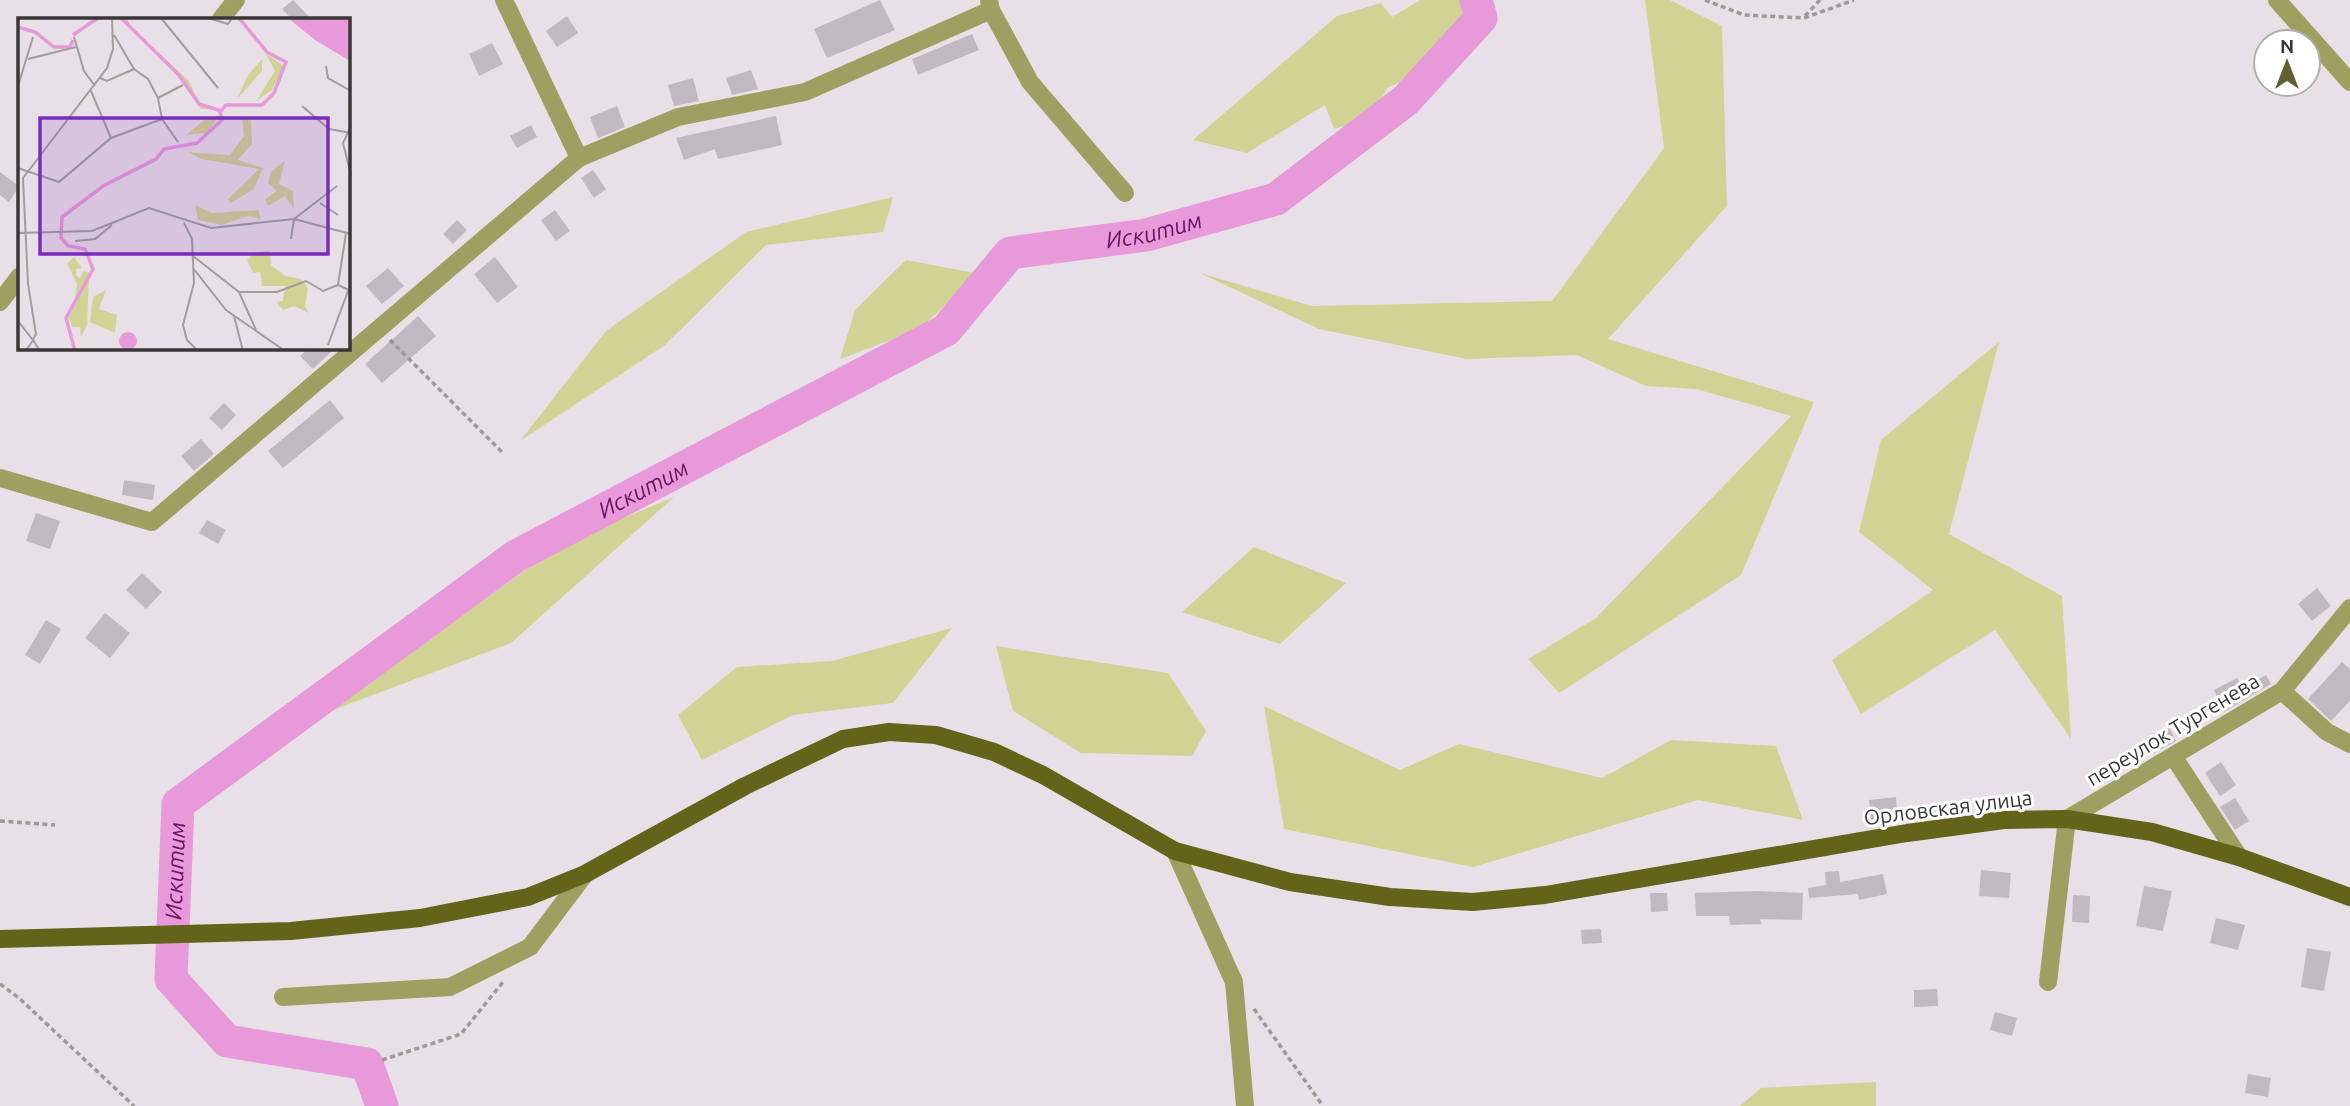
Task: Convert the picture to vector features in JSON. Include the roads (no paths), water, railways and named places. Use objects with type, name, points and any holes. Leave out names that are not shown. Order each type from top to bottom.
[{"type":"main road","name":"Орловская улица","points":[[0,939],[291,931],[420,918],[528,897],[585,874],[745,786],[843,739],[889,732],[936,735],[994,752],[1043,775],[1175,851],[1290,882],[1390,897],[1473,902],[1545,895],[1907,833],[2004,820],[2067,819],[2152,832],[2239,857],[2350,897]]},
{"type":"street","points":[[221,18],[236,0]]},
{"type":"street","points":[[504,0],[579,158]]},
{"type":"street","points":[[2277,0],[2350,82]]},
{"type":"street","points":[[0,478],[152,522],[579,158],[678,117],[805,92],[990,5],[1030,82],[1125,193]]},
{"type":"street","points":[[0,302],[18,277]]},
{"type":"street","name":"переулок Тургенева","points":[[2067,819],[2282,691],[2350,608]]},
{"type":"street","points":[[2282,691],[2327,732],[2350,744]]},
{"type":"street","points":[[2173,756],[2239,857]]},
{"type":"street","points":[[2048,982],[2067,819]]},
{"type":"street","points":[[1175,851],[1234,982],[1245,1106]]},
{"type":"street","points":[[283,997],[450,987],[530,947],[585,874]]},
{"type":"waterway","name":"Искитим","points":[[382,1106],[367,1064],[227,1041],[171,979],[178,804],[516,556],[946,330],[1010,253],[1146,235],[1276,199],[1406,100],[1481,18],[1476,0]]}]
